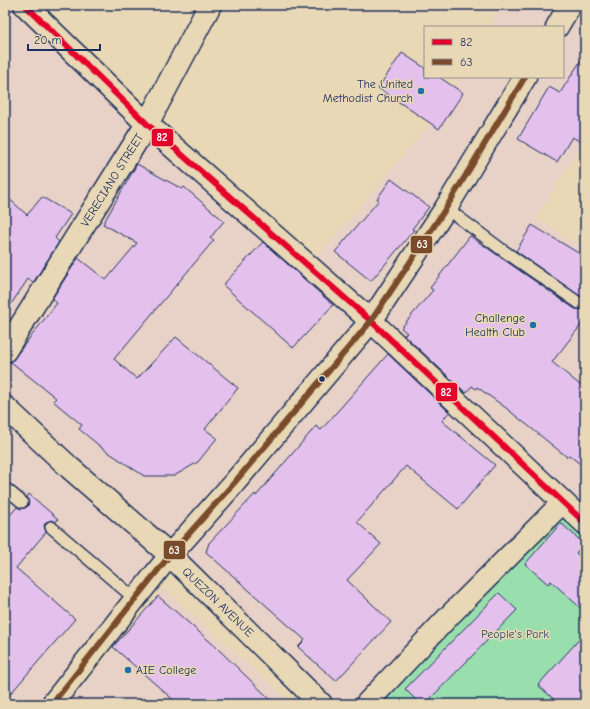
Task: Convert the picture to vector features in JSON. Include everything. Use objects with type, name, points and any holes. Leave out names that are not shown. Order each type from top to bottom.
[{"type":"street","points":[[25,5],[147,124],[371,321],[585,523]]},
{"type":"street","name":"VERECIANO STREET","points":[[5,351],[147,124],[210,5]]},
{"type":"street","points":[[558,26],[570,5]]},
{"type":"street","points":[[52,704],[134,598],[234,483],[371,321],[446,208],[524,78]]},
{"type":"street","name":"QUEZON AVENUE","points":[[5,407],[70,468],[170,555],[321,704]]},
{"type":"street","points":[[366,704],[450,615],[563,502]]},
{"type":"lane","points":[[446,208],[501,249],[579,303]]},
{"type":"lane","points":[[5,488],[22,502]]},
{"type":"lane","points":[[51,527],[134,598]]},
{"type":"shaded area","points":[[5,5],[25,5],[310,266],[443,108],[460,78],[564,78],[564,26],[491,26],[502,5],[585,5],[585,139],[536,218],[585,250],[585,704],[321,704],[170,555],[52,704],[5,704]]},
{"type":"shaded area","points":[[163,588],[293,704],[68,704]]},
{"type":"green space","name":"People's Park","points":[[550,500],[585,533],[585,704],[363,704],[357,698]]},
{"type":"building","name":"The United Methodist Church","points":[[402,53],[424,67],[424,78],[440,78],[463,93],[439,129],[378,88]]},
{"type":"building","points":[[585,54],[585,144],[572,137],[557,162],[518,139],[549,87],[560,93]]},
{"type":"building","points":[[137,164],[182,189],[184,187],[224,221],[210,238],[214,240],[114,359],[137,379],[176,337],[238,388],[205,429],[217,438],[198,462],[174,476],[144,476],[102,448],[79,429],[82,425],[53,401],[56,398],[11,362],[57,303],[52,299],[78,258],[106,280],[137,243],[103,224]]},
{"type":"building","points":[[391,179],[429,207],[412,229],[414,230],[371,281],[335,252],[379,200],[377,199]]},
{"type":"building","points":[[5,195],[27,215],[42,197],[71,214],[55,238],[59,242],[33,283],[28,279],[5,313]]},
{"type":"building","points":[[532,225],[585,257],[585,300],[516,251]]},
{"type":"building","points":[[470,236],[575,309],[582,309],[585,306],[585,320],[552,362],[585,389],[585,468],[569,455],[567,457],[506,408],[477,387],[476,389],[472,386],[466,393],[404,335],[407,333],[401,328],[433,290],[430,288]]},
{"type":"building","points":[[263,242],[333,305],[293,348],[223,285]]},
{"type":"building","points":[[388,354],[449,412],[442,421],[495,465],[458,509],[406,466],[357,522],[381,544],[347,580],[391,622],[336,681],[298,647],[305,640],[206,552],[209,543],[255,494],[256,496],[316,426],[321,430]]},
{"type":"building","points":[[29,494],[58,519],[56,522],[52,520],[46,522],[44,526],[46,532],[16,568],[75,619],[5,700],[5,521],[17,507],[21,509],[27,507],[29,503],[27,497]]},
{"type":"building","points":[[561,523],[584,544],[576,553],[585,561],[585,612],[551,581],[548,584],[525,564]]},
{"type":"building","points":[[499,593],[517,610],[425,704],[420,704],[405,689]]},
{"type":"building","points":[[158,596],[216,647],[275,704],[178,704],[113,647]]},
{"type":"building","points":[[585,633],[585,704],[559,704],[538,685]]},
{"type":"transit line","name":"82","points":[[25,5],[147,124],[371,321],[585,523]]},
{"type":"transit line","name":"63","points":[[52,704],[170,555],[234,483],[371,321],[446,208],[524,78]]},
{"type":"place","name":"The United Methodist Church","points":[[421,91]]},
{"type":"place","name":"Challenge Health Club","points":[[533,325]]},
{"type":"place","name":"AIE College","points":[[128,670]]}]
